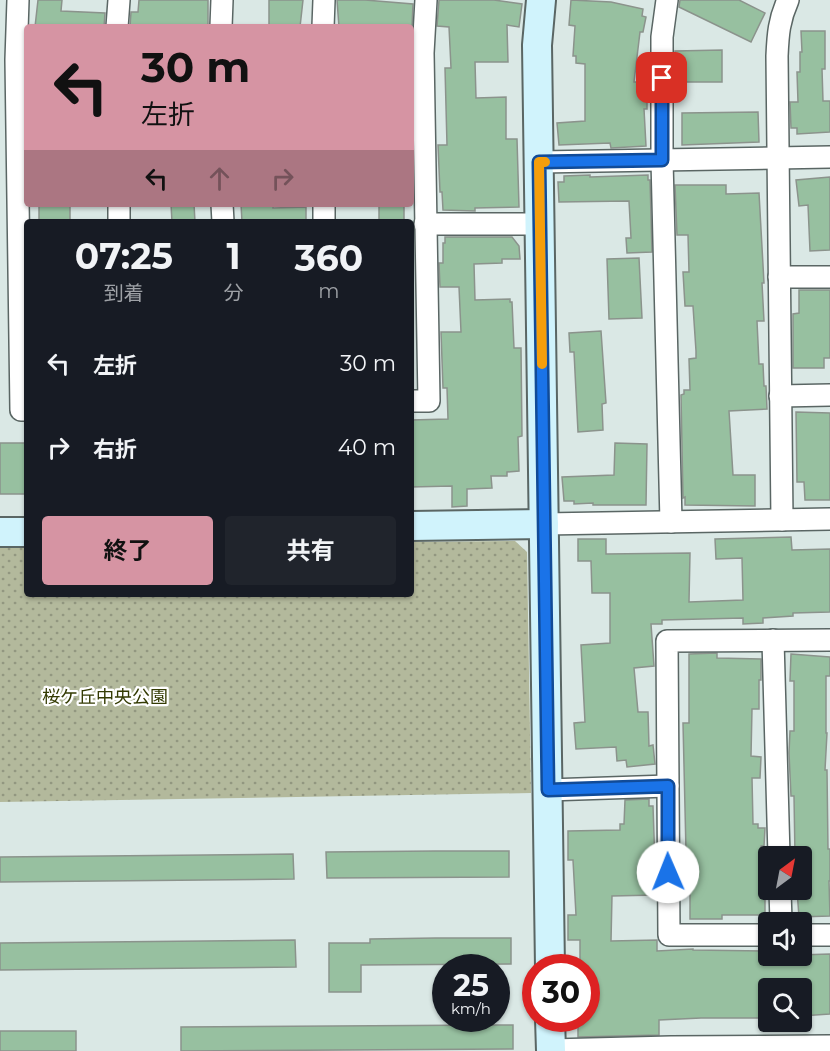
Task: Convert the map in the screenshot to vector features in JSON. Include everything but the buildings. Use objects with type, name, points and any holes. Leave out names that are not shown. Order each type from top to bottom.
[{"type":"street","points":[[18,0],[21,60],[9,230],[21,410],[24,410]]},
{"type":"street","points":[[117,24],[119,0]]},
{"type":"street","points":[[221,24],[222,0]]},
{"type":"street","points":[[323,24],[324,0]]},
{"type":"street","points":[[414,401],[429,401],[425,224],[417,53],[426,0]]},
{"type":"street","points":[[541,0],[537,45],[550,954]]},
{"type":"street","points":[[667,0],[662,37],[662,160],[671,522]]},
{"type":"street","points":[[782,520],[777,56],[778,31],[788,0]]},
{"type":"street","points":[[539,162],[830,157]]},
{"type":"street","points":[[425,224],[540,224]]},
{"type":"street","points":[[779,277],[830,277]]},
{"type":"street","points":[[780,396],[830,395]]},
{"type":"street","points":[[414,526],[830,519]]},
{"type":"street","points":[[0,532],[24,532]]},
{"type":"street","points":[[773,640],[779,846]]},
{"type":"street","points":[[758,935],[669,935],[667,641],[830,640]]},
{"type":"street","points":[[548,790],[668,786]]},
{"type":"street","points":[[812,935],[830,935]]},
{"type":"street","points":[[550,1032],[551,1051],[830,1046]]},
{"type":"green space","name":"桜ケ丘中央公園","points":[[515,541],[527,552],[531,793],[0,802],[0,548],[24,548],[24,597],[414,597],[414,542]]},
{"type":"slow traffic","points":[[542,364],[539,162],[545,162]]},
{"type":"route","points":[[662,78],[662,160],[539,162],[548,790],[668,786],[668,872]]}]
